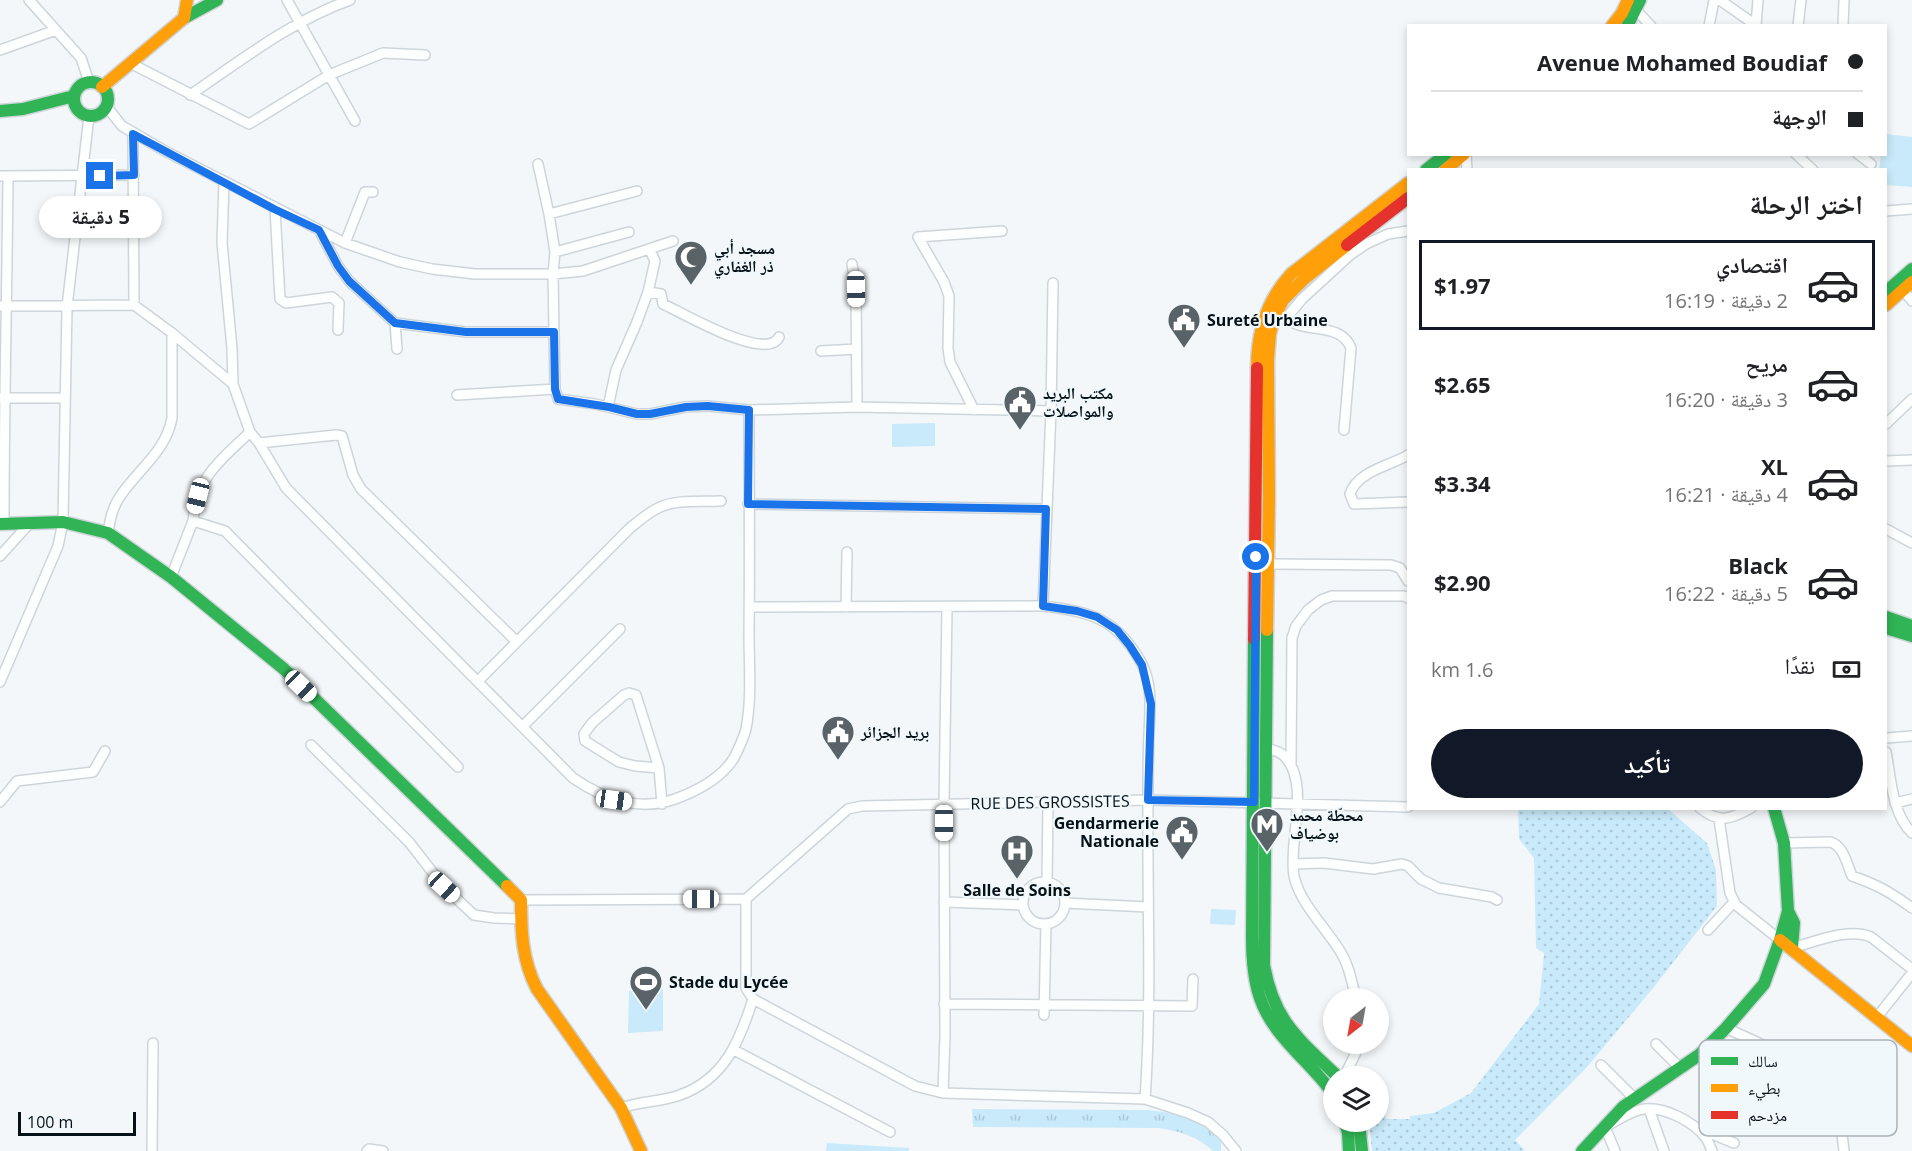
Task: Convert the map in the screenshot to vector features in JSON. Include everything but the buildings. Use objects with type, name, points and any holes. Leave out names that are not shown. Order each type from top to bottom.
[{"type":"main road","points":[[184,18],[187,0]]},
{"type":"main road","points":[[102,87],[184,18],[217,0]]},
{"type":"main road","points":[[1614,24],[1628,0]]},
{"type":"main road","points":[[1628,24],[1638,5]]},
{"type":"main road","points":[[88,82],[97,83],[102,87],[108,97],[106,106],[96,115],[82,114],[76,108],[74,96],[80,86],[88,82]]},
{"type":"main road","points":[[0,111],[23,109],[74,96]]},
{"type":"main road","points":[[1428,168],[1444,156]]},
{"type":"main road","points":[[1448,168],[1462,156]]},
{"type":"main road","points":[[1323,1080],[1265,1011],[1257,987],[1253,962],[1259,802],[1266,748],[1270,334],[1280,285],[1407,184]]},
{"type":"main road","points":[[1327,1066],[1292,1031],[1278,1012],[1268,986],[1264,965],[1259,802],[1257,346],[1283,300],[1304,279],[1407,199]]},
{"type":"main road","points":[[1887,291],[1912,269]]},
{"type":"main road","points":[[1887,304],[1908,286]]},
{"type":"main road","points":[[2,524],[63,522],[108,533],[171,577],[284,669],[521,900],[521,948],[528,974],[621,1108],[641,1151]]},
{"type":"main road","points":[[1887,617],[1912,626]]},
{"type":"main road","points":[[1887,628],[1912,636]]},
{"type":"main road","points":[[1714,1040],[1764,984],[1788,912],[1784,843],[1775,810]]},
{"type":"main road","points":[[1788,912],[1792,914],[1794,926],[1792,948]]},
{"type":"main road","points":[[1780,940],[1912,1046]]},
{"type":"main road","points":[[1582,1151],[1623,1107],[1699,1055]]},
{"type":"main road","points":[[1348,1132],[1349,1151]]},
{"type":"main road","points":[[1360,1132],[1362,1151]]},
{"type":"street","points":[[29,0],[81,58],[88,82]]},
{"type":"street","points":[[287,0],[355,122]]},
{"type":"street","points":[[190,95],[301,23],[332,6],[350,0]]},
{"type":"street","points":[[1709,24],[1714,0]]},
{"type":"street","points":[[1720,0],[1756,24]]},
{"type":"street","points":[[1757,24],[1758,0]]},
{"type":"street","points":[[1798,24],[1801,0]]},
{"type":"street","points":[[1843,24],[1844,0]]},
{"type":"street","points":[[1638,5],[1650,24]]},
{"type":"street","points":[[0,50],[56,30]]},
{"type":"street","points":[[130,63],[249,124],[329,75],[383,53],[425,55]]},
{"type":"street","points":[[106,106],[117,121],[133,134],[274,209],[345,243],[400,262],[432,269],[475,274],[553,274],[583,271],[673,242]]},
{"type":"street","points":[[0,682],[58,546],[63,522],[67,307],[89,116]]},
{"type":"street","points":[[133,134],[134,305]]},
{"type":"street","points":[[1798,156],[1810,168]]},
{"type":"street","points":[[1861,156],[1871,164]]},
{"type":"street","points":[[538,164],[555,252],[553,274],[555,389],[558,399],[637,414],[708,406],[749,410],[857,408],[1051,411]]},
{"type":"street","points":[[2,524],[4,176],[134,175]]},
{"type":"street","points":[[224,182],[222,243],[232,348],[233,384],[250,432],[286,488],[573,778],[592,791],[614,800],[662,804],[689,794],[714,780],[734,758],[746,730],[750,607],[749,410]]},
{"type":"street","points":[[549,214],[637,191]]},
{"type":"street","points":[[345,243],[365,192],[373,192]]},
{"type":"street","points":[[274,209],[280,299],[286,303],[332,297],[339,303],[338,330]]},
{"type":"street","points":[[1887,211],[1912,209]]},
{"type":"street","points":[[319,230],[338,266],[349,281],[395,323],[466,332],[554,332]]},
{"type":"street","points":[[974,410],[950,362],[949,296],[944,282],[918,237],[1002,231]]},
{"type":"street","points":[[1272,317],[1287,317],[1302,299],[1366,243],[1388,234],[1407,231]]},
{"type":"street","points":[[555,252],[629,232]]},
{"type":"street","points":[[609,407],[616,370],[648,292],[655,261],[650,250]]},
{"type":"street","points":[[852,264],[856,289],[857,408]]},
{"type":"street","points":[[1043,606],[1051,411],[1053,283]]},
{"type":"street","points":[[1908,286],[1912,301]]},
{"type":"street","points":[[648,292],[661,294],[663,304],[727,335],[759,345],[770,345],[779,337]]},
{"type":"street","points":[[4,306],[134,305],[172,333],[233,384]]},
{"type":"street","points":[[1272,317],[1301,326],[1331,331],[1348,341],[1351,348],[1344,430]]},
{"type":"street","points":[[395,323],[397,349]]},
{"type":"street","points":[[108,533],[112,510],[119,497],[148,464],[171,428],[172,333]]},
{"type":"street","points":[[821,351],[856,349]]},
{"type":"street","points":[[457,395],[555,389]]},
{"type":"street","points":[[2,398],[65,398]]},
{"type":"street","points":[[1887,423],[1912,399]]},
{"type":"street","points":[[171,577],[193,521],[202,486],[213,466],[250,432]]},
{"type":"street","points":[[259,443],[342,436],[352,475],[361,489],[516,641]]},
{"type":"street","points":[[1407,456],[1356,482],[1352,489],[1351,499],[1354,504],[1407,502]]},
{"type":"street","points":[[1887,461],[1912,460]]},
{"type":"street","points":[[1398,462],[1407,465]]},
{"type":"street","points":[[478,681],[630,528],[657,508],[667,504],[721,501]]},
{"type":"street","points":[[748,504],[1046,509]]},
{"type":"street","points":[[193,521],[225,531],[234,538],[458,767]]},
{"type":"street","points":[[0,556],[29,524]]},
{"type":"street","points":[[1887,530],[1912,543]]},
{"type":"street","points":[[846,607],[848,552]]},
{"type":"street","points":[[1267,564],[1391,565],[1400,568],[1407,579]]},
{"type":"street","points":[[1353,988],[1346,962],[1308,906],[1294,878],[1297,803],[1292,767],[1292,638],[1296,626],[1308,610],[1321,600],[1332,596],[1407,598]]},
{"type":"street","points":[[750,607],[1043,606],[1077,611],[1097,617],[1117,630],[1130,646],[1142,665],[1151,704],[1145,1099]]},
{"type":"street","points":[[943,1093],[947,607]]},
{"type":"street","points":[[523,726],[620,629]]},
{"type":"street","points":[[659,768],[619,762],[585,741],[584,734],[592,723],[624,695],[629,693],[636,695],[659,768],[662,804]]},
{"type":"street","points":[[1887,738],[1912,736]]},
{"type":"street","points":[[311,745],[409,842],[444,887],[474,915],[521,919]]},
{"type":"street","points":[[1266,748],[1283,754],[1292,767]]},
{"type":"street","points":[[0,802],[17,781],[93,772],[105,751]]},
{"type":"street","points":[[1887,758],[1895,803],[1905,826],[1912,833]]},
{"type":"street","points":[[1895,803],[1912,798]]},
{"type":"street","name":"RUE DES GROSSISTES","points":[[746,899],[848,809],[862,806],[1048,804],[1148,800],[1407,807]]},
{"type":"street","points":[[1047,882],[1048,804]]},
{"type":"street","points":[[1703,810],[1719,819],[1734,817],[1747,810]]},
{"type":"street","points":[[1719,819],[1730,893],[1734,902],[1780,940]]},
{"type":"street","points":[[1784,843],[1835,843],[1841,849],[1852,876],[1890,891],[1912,908]]},
{"type":"street","points":[[1293,864],[1324,863],[1373,869],[1402,864],[1439,888],[1492,897],[1497,900]]},
{"type":"street","points":[[1039,882],[1047,882],[1058,887],[1065,903],[1062,915],[1052,923],[1046,924],[1038,924],[1030,920],[1022,905],[1026,891],[1039,882]]},
{"type":"street","points":[[521,900],[746,899],[746,988],[753,999],[915,1086],[943,1093],[1145,1099],[1208,1122],[1236,1151]]},
{"type":"street","points":[[944,902],[1022,905]]},
{"type":"street","points":[[1708,930],[1734,902]]},
{"type":"street","points":[[1065,903],[1148,907]]},
{"type":"street","points":[[1044,1015],[1046,924]]},
{"type":"street","points":[[1792,948],[1852,933],[1871,937],[1912,971],[1877,1017]]},
{"type":"street","points":[[944,1004],[1192,1006],[1192,979]]},
{"type":"street","points":[[621,1108],[637,1102],[680,1095],[697,1086],[723,1065],[734,1050],[742,1033],[753,999]]},
{"type":"street","points":[[1726,1028],[1751,1040]]},
{"type":"street","points":[[152,1151],[153,1043]]},
{"type":"street","points":[[1656,1044],[1681,1069]]},
{"type":"street","points":[[734,1050],[890,1132]]},
{"type":"street","points":[[1601,1065],[1635,1100]]},
{"type":"street","points":[[1649,1109],[1664,1151]]},
{"type":"street","points":[[1615,1151],[1605,1127],[1639,1110],[1664,1111],[1699,1128]]},
{"type":"street","points":[[1696,1127],[1699,1131]]},
{"type":"street","points":[[1704,1136],[1712,1151]]},
{"type":"street","points":[[1717,1136],[1734,1143]]},
{"type":"street","points":[[1842,1136],[1844,1151]]},
{"type":"street","points":[[367,1151],[369,1149],[383,1151]]},
{"type":"green space","points":[[1887,134],[1912,137],[1912,187],[1887,185],[1887,168],[1879,168],[1881,156],[1887,156]]},
{"type":"green space","points":[[935,423],[935,446],[892,447],[892,424]]},
{"type":"green space","points":[[1518,810],[1669,810],[1707,843],[1716,870],[1717,906],[1654,987],[1587,1067],[1515,1140],[1525,1151],[1372,1151],[1370,1132],[1389,1132],[1389,1119],[1410,1119],[1410,1116],[1434,1113],[1471,1093],[1539,1004],[1544,953],[1536,948],[1534,858],[1519,839]]},
{"type":"green space","points":[[1211,909],[1236,910],[1235,925],[1210,924]]},
{"type":"green space","name":"Stade du Lycée","points":[[663,989],[663,1031],[628,1033],[629,991]]},
{"type":"green space","points":[[972,1109],[1148,1110],[1170,1113],[1188,1118],[1204,1127],[1221,1141],[1221,1151],[1213,1151],[1188,1135],[1159,1128],[973,1127]]},
{"type":"green space","points":[[827,1143],[909,1148],[909,1151],[826,1151]]},
{"type":"traffic: fast","points":[[184,18],[217,0]]},
{"type":"traffic: fast","points":[[1628,24],[1640,0]]},
{"type":"traffic: fast","points":[[91,82],[103,87],[108,99],[103,111],[91,116],[79,111],[74,99],[79,87],[91,82]]},
{"type":"traffic: fast","points":[[0,111],[23,109],[74,96]]},
{"type":"traffic: fast","points":[[1428,168],[1444,156]]},
{"type":"traffic: fast","points":[[1887,291],[1912,269]]},
{"type":"traffic: fast","points":[[0,524],[63,522],[108,533],[171,577],[284,669],[507,886]]},
{"type":"traffic: fast","points":[[1887,617],[1912,626]]},
{"type":"traffic: fast","points":[[1887,628],[1912,636]]},
{"type":"traffic: fast","points":[[1267,630],[1264,965],[1274,1001],[1290,1028],[1327,1066]]},
{"type":"traffic: fast","points":[[1254,639],[1252,937],[1254,975],[1260,998],[1274,1025],[1323,1081]]},
{"type":"traffic: fast","points":[[1714,1040],[1764,984],[1788,911],[1784,843],[1775,810]]},
{"type":"traffic: fast","points":[[1788,911],[1794,923],[1792,948]]},
{"type":"traffic: fast","points":[[1582,1151],[1623,1107],[1699,1055]]},
{"type":"traffic: fast","points":[[1348,1132],[1349,1151]]},
{"type":"traffic: fast","points":[[1360,1132],[1362,1151]]},
{"type":"traffic: slow","points":[[102,87],[184,18],[187,0]]},
{"type":"traffic: slow","points":[[1614,24],[1628,0]]},
{"type":"traffic: slow","points":[[1447,168],[1462,156]]},
{"type":"traffic: slow","points":[[1257,368],[1261,330],[1269,306],[1282,284],[1291,274],[1407,184]]},
{"type":"traffic: slow","points":[[1267,630],[1270,334],[1274,318],[1283,300],[1304,279],[1347,245]]},
{"type":"traffic: slow","points":[[1887,304],[1912,282]]},
{"type":"traffic: slow","points":[[507,886],[521,900],[523,946],[537,989],[621,1108],[641,1151]]},
{"type":"traffic: slow","points":[[1780,940],[1912,1046]]},
{"type":"traffic: jam","points":[[1347,245],[1407,199]]},
{"type":"traffic: jam","points":[[1254,639],[1257,368]]},
{"type":"place","name":"مسجد أبي ذر الغفاري","points":[[691,286]]},
{"type":"place","name":"Sureté Urbaine","points":[[1184,349]]},
{"type":"place","name":"مكتب البريد والمواصلات","points":[[1020,431]]},
{"type":"place","name":"بريد الجزائر","points":[[838,761]]},
{"type":"place","name":"محطّة محمد بوضياف","points":[[1267,853]]},
{"type":"place","name":"Gendarmerie Nationale","points":[[1182,861]]},
{"type":"place","name":"Salle de Soins","points":[[1017,880]]},
{"type":"place","name":"Stade du Lycée","points":[[646,1011]]},
{"type":"route","points":[[100,176],[134,175],[133,134],[274,209],[319,230],[338,266],[349,281],[395,323],[466,332],[554,332],[555,389],[558,399],[595,404],[637,414],[708,406],[749,410],[748,504],[1046,509],[1043,606],[1077,611],[1097,617],[1117,630],[1142,665],[1151,704],[1148,800],[1254,802],[1256,557]]}]
